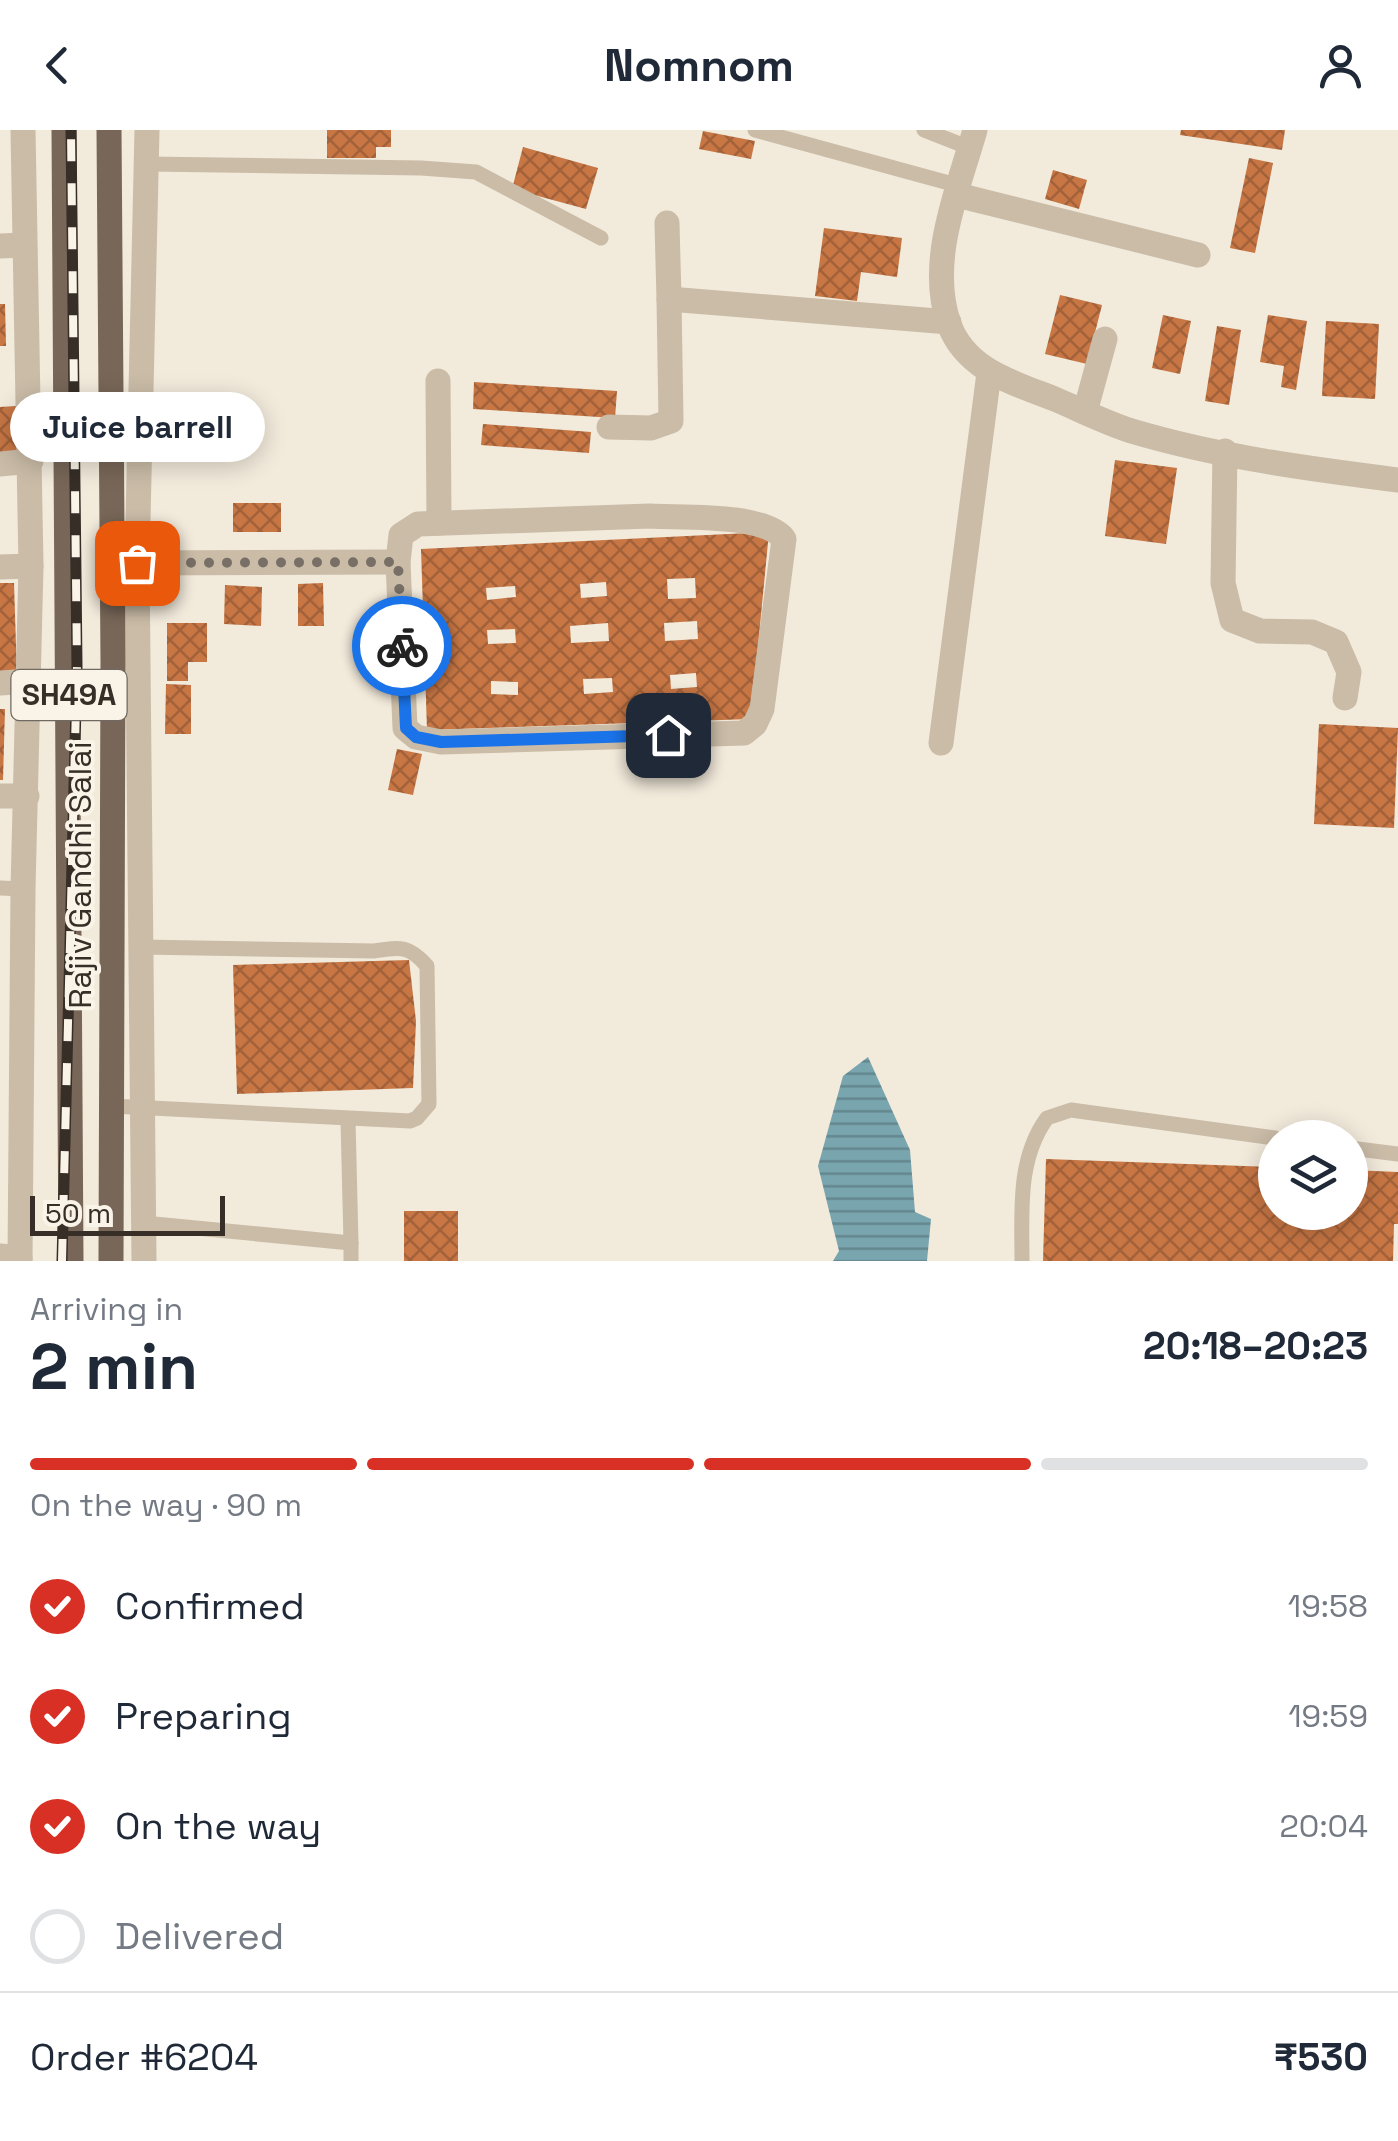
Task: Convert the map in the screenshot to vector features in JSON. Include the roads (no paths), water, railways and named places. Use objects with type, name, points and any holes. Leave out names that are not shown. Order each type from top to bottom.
[{"type":"main road","name":"Rajiv Gandhi Salai","points":[[64,130],[71,1261]]},
{"type":"main road","name":"Rajiv Gandhi Salai","points":[[109,130],[114,662],[110,1261]]},
{"type":"street","points":[[14,1258],[9,1185],[11,889],[27,796],[32,566],[32,462],[12,246],[23,130]]},
{"type":"street","points":[[144,1261],[137,563],[147,130]]},
{"type":"street","points":[[973,139],[943,246],[948,322],[962,350],[990,373],[1134,432],[1296,468],[1398,480]]},
{"type":"street","points":[[958,190],[1198,255]]},
{"type":"street","points":[[610,427],[651,428],[671,421],[667,223]]},
{"type":"street","points":[[669,299],[948,322]]},
{"type":"street","points":[[1086,412],[1106,339]]},
{"type":"street","points":[[940,742],[990,373]]},
{"type":"street","points":[[438,381],[439,523]]},
{"type":"street","points":[[1225,452],[1223,583],[1232,620],[1260,631],[1312,632],[1336,642],[1349,672],[1345,698]]},
{"type":"street","points":[[0,464],[32,462]]},
{"type":"street","points":[[650,516],[759,523],[778,531],[784,539],[762,709],[755,724],[744,733],[441,742],[416,737],[406,728],[398,562],[401,535],[418,524],[650,516]]},
{"type":"street","points":[[137,563],[398,562]]},
{"type":"street","points":[[0,567],[32,566]]},
{"type":"street","points":[[0,683],[30,682]]},
{"type":"street","points":[[0,796],[27,796]]},
{"type":"lane","points":[[755,130],[958,190]]},
{"type":"lane","points":[[924,130],[973,139]]},
{"type":"lane","points":[[148,164],[476,172],[601,238]]},
{"type":"lane","points":[[112,1106],[410,1121],[429,1104],[427,966],[416,953],[400,948],[374,951],[141,947]]},
{"type":"lane","points":[[1022,1261],[1028,1150],[1047,1118],[1072,1110],[1258,1136]]},
{"type":"lane","points":[[348,1120],[352,1261]]},
{"type":"lane","points":[[1368,1150],[1398,1154]]},
{"type":"lane","points":[[144,1223],[350,1243]]},
{"type":"water","points":[[868,1057],[910,1150],[915,1212],[931,1219],[927,1261],[833,1261],[839,1251],[818,1166],[843,1076]]},
{"type":"railway","points":[[62,1261],[77,666],[71,130]]},
{"type":"place","name":"Juice barrell","points":[[137,563]]}]
